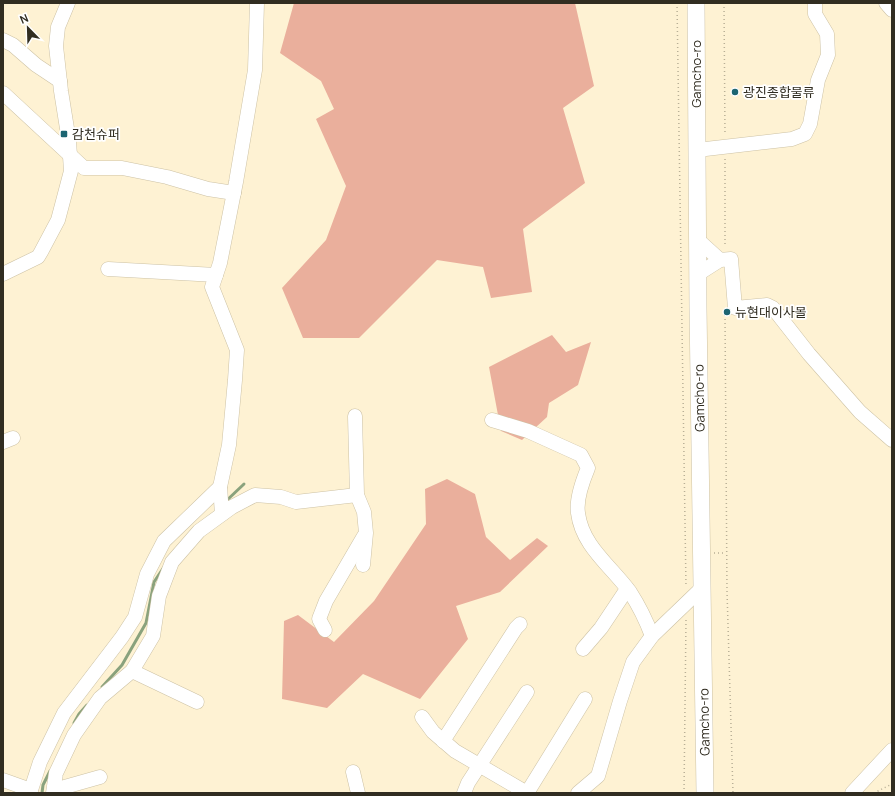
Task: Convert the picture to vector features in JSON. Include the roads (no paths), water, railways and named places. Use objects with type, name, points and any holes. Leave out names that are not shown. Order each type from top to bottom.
[{"type":"main road","name":"Gamcho-ro","points":[[696,3],[705,793]]},
{"type":"street","points":[[3,274],[38,257],[58,220],[71,171],[69,140],[56,46],[58,27],[68,3]]},
{"type":"street","points":[[222,513],[220,491],[229,445],[236,380],[237,350],[212,287],[220,263],[234,193],[255,70],[257,3]]},
{"type":"street","points":[[698,150],[792,139],[805,134],[810,124],[818,80],[828,55],[827,34],[815,14],[815,3]]},
{"type":"street","points":[[886,3],[892,10]]},
{"type":"street","points":[[3,40],[13,45],[36,65],[60,81]]},
{"type":"street","points":[[3,93],[70,157],[84,168],[122,168],[167,177],[208,189],[234,193]]},
{"type":"street","points":[[698,240],[722,260]]},
{"type":"street","points":[[698,274],[722,260],[731,260],[735,308],[767,305],[773,308],[809,354],[860,412],[892,440]]},
{"type":"street","points":[[108,269],[216,275]]},
{"type":"street","points":[[354,416],[357,495],[364,512],[366,533],[363,565]]},
{"type":"street","points":[[492,420],[528,431],[581,455],[588,468],[581,487],[577,511],[582,529],[592,548],[627,589],[646,617],[652,636]]},
{"type":"street","points":[[3,780],[30,792],[40,762],[64,713],[122,637],[135,617],[147,574],[164,541],[220,491]]},
{"type":"street","points":[[100,777],[53,791],[56,773],[74,735],[100,698],[132,671],[153,636],[159,596],[172,562],[199,531],[222,513],[255,495],[281,497],[296,502],[357,495]]},
{"type":"street","points":[[325,630],[319,619],[326,601],[366,533]]},
{"type":"street","points":[[578,793],[598,776],[633,662],[652,636],[703,587]]},
{"type":"street","points":[[583,648],[601,628],[627,589]]},
{"type":"street","points":[[443,741],[520,624]]},
{"type":"street","points":[[132,671],[197,702]]},
{"type":"street","points":[[464,793],[468,783],[527,692]]},
{"type":"street","points":[[422,717],[433,732],[455,751],[527,793],[585,699]]},
{"type":"street","points":[[852,793],[892,750]]},
{"type":"street","points":[[353,772],[358,793]]},
{"type":"waterway","points":[[225,502],[244,484]]},
{"type":"waterway","points":[[102,687],[122,665],[146,623],[154,582],[164,567]]},
{"type":"waterway","points":[[74,723],[79,714],[87,705]]},
{"type":"waterway","points":[[42,793],[43,785],[50,771]]},
{"type":"place","name":"광진종합물류","points":[[735,92]]},
{"type":"place","name":"감천슈퍼","points":[[64,134]]},
{"type":"place","name":"뉴현대이사몰","points":[[727,312]]}]
